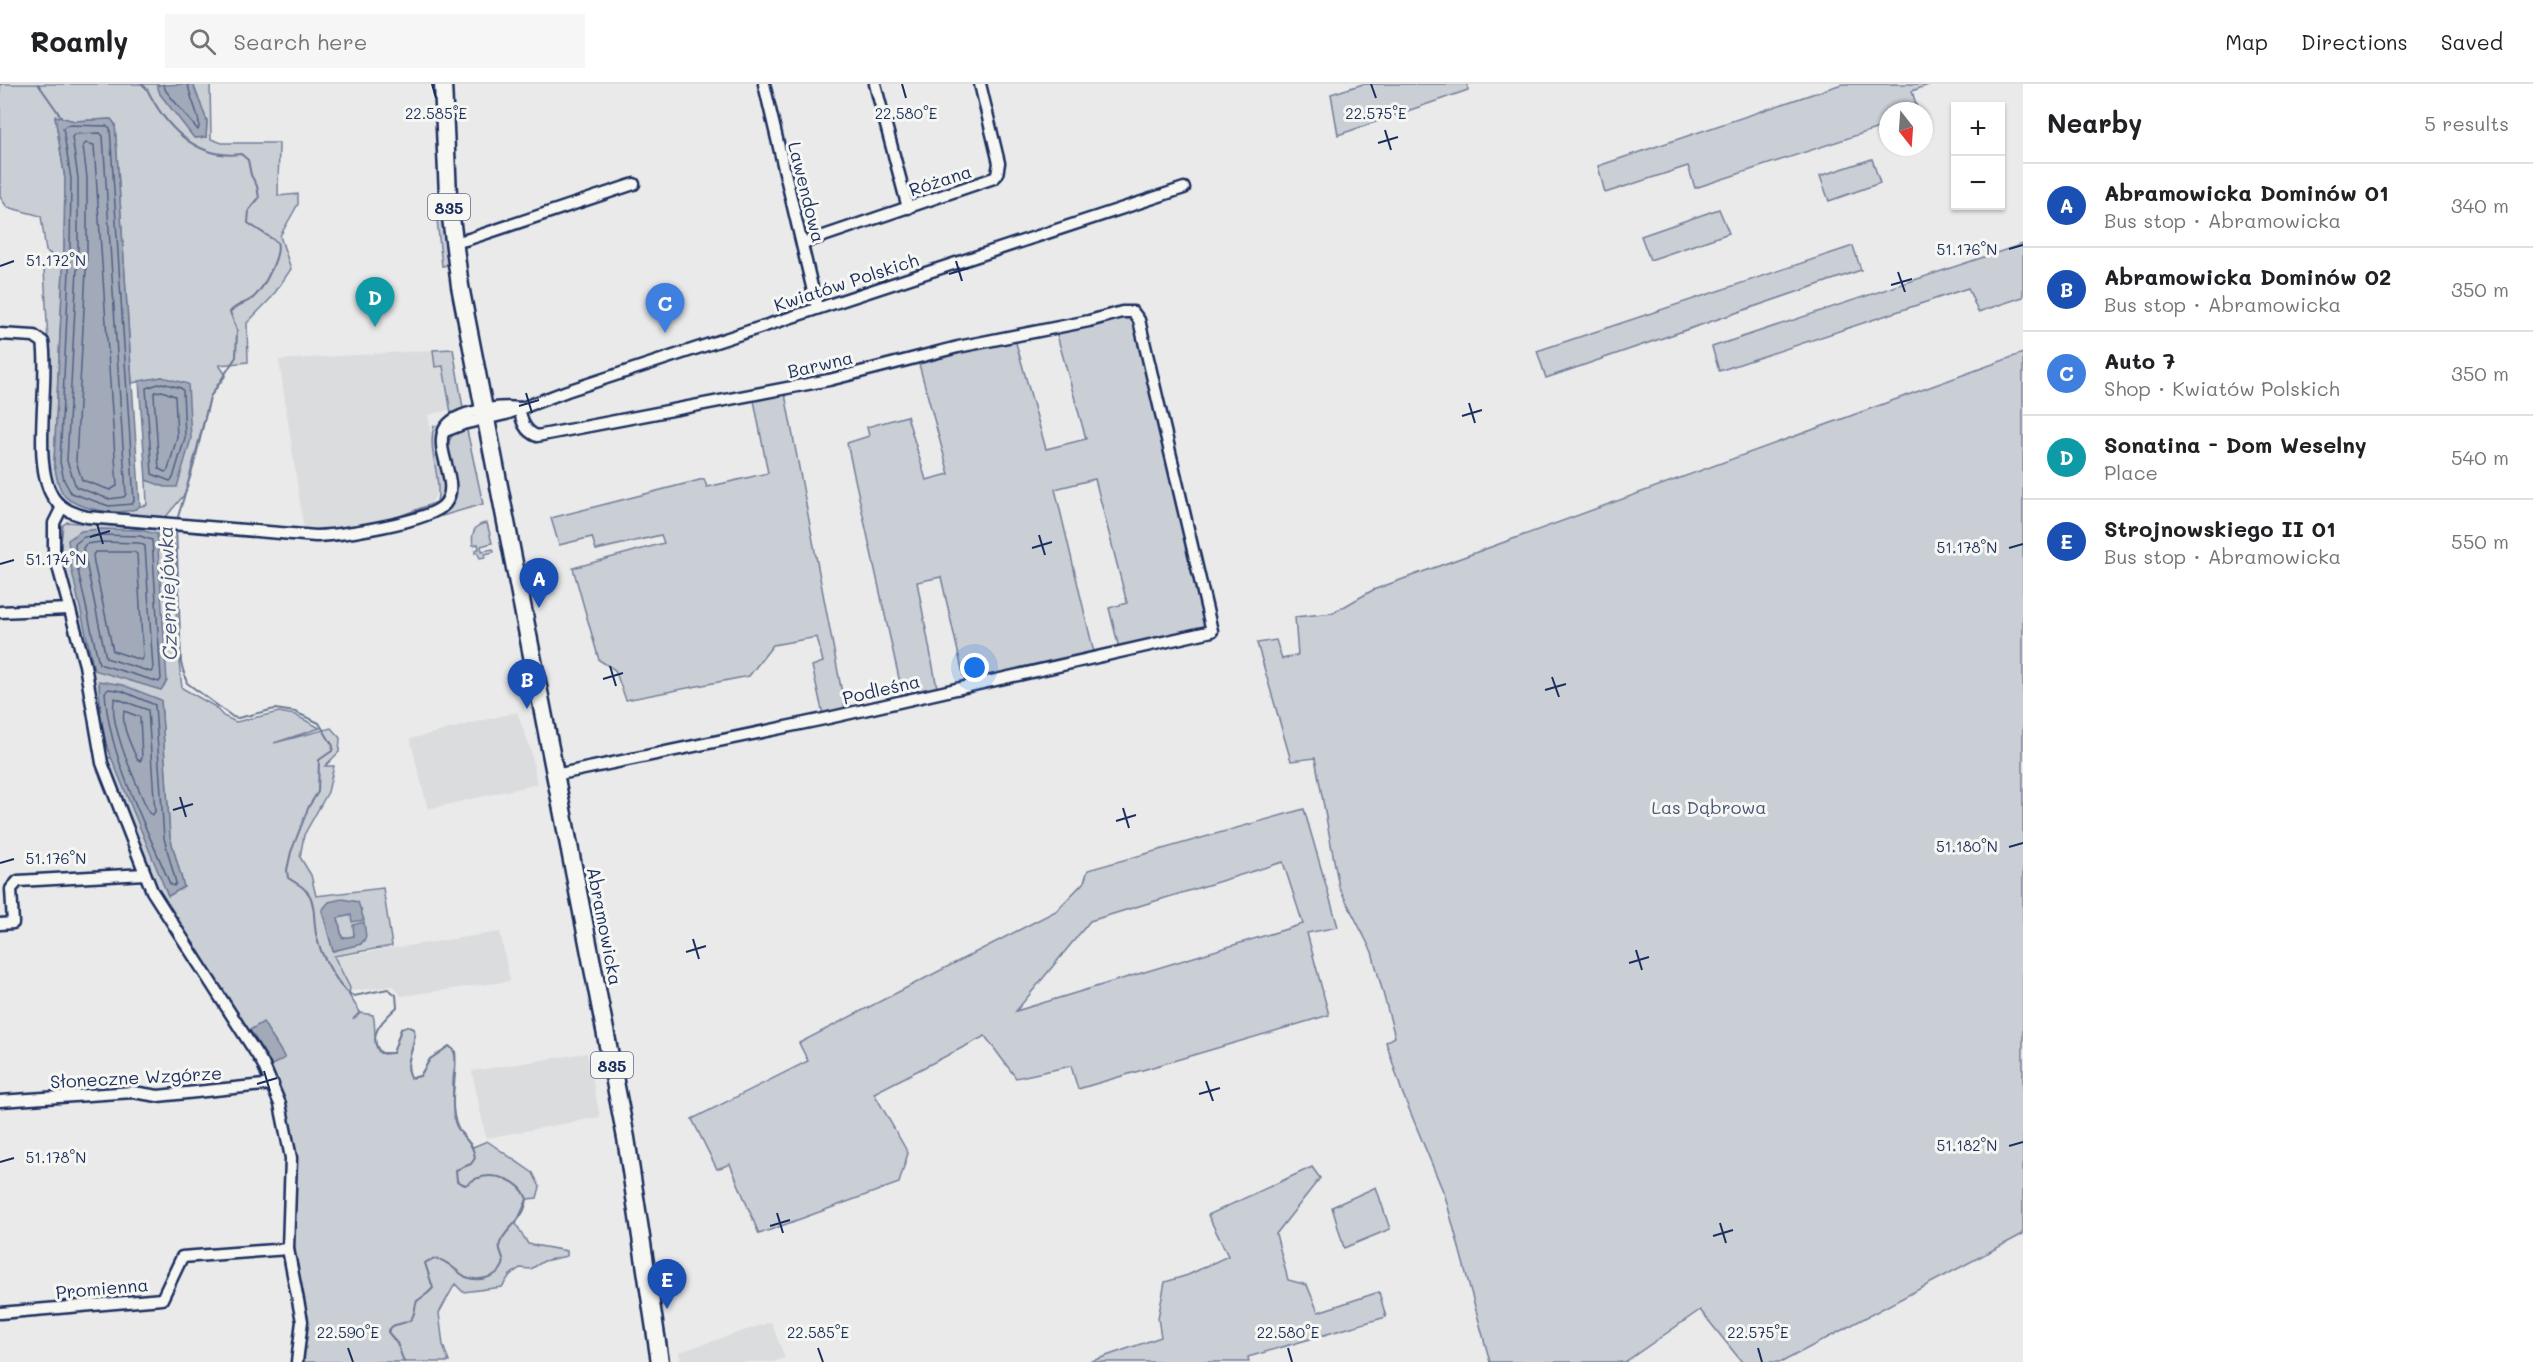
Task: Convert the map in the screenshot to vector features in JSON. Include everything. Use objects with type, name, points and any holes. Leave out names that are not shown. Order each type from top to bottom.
[{"type":"main road","name":"835","points":[[443,84],[446,174],[454,243],[461,296],[484,414]]},
{"type":"main road","name":"Abramowicka","points":[[484,414],[628,1146],[660,1362]]},
{"type":"street","name":"Lawendowa","points":[[764,84],[817,308]]},
{"type":"street","points":[[875,84],[908,208]]},
{"type":"street","name":"Różana","points":[[803,243],[989,181],[998,175],[997,152],[980,84]]},
{"type":"street","points":[[454,243],[634,184]]},
{"type":"street","name":"Kwiatów Polskich","points":[[62,507],[87,517],[316,536],[346,534],[433,513],[446,503],[450,492],[442,447],[445,431],[457,425],[484,414],[506,414],[817,308],[1184,188]]},
{"type":"street","name":"Barwna","points":[[519,408],[524,427],[537,436],[829,380],[958,347],[1089,321],[1122,312],[1133,312],[1139,320],[1212,631]]},
{"type":"street","points":[[0,334],[34,336],[40,338],[44,344],[44,473],[50,491],[62,507],[55,519],[54,545],[85,664],[102,763],[156,897],[263,1064],[273,1084],[291,1151],[288,1249],[302,1321],[297,1362]]},
{"type":"street","points":[[0,612],[69,609]]},
{"type":"street","name":"Podleśna","points":[[555,775],[824,719],[1212,631]]},
{"type":"street","points":[[0,924],[13,923],[11,889],[18,881],[145,874]]},
{"type":"street","name":"Słoneczne Wzgórze","points":[[0,1101],[133,1092],[158,1096],[273,1084]]},
{"type":"street","name":"Promienna","points":[[0,1313],[162,1299],[182,1257],[288,1249]]},
{"type":"shaded area","points":[[450,349],[457,408],[428,415],[441,486],[429,506],[397,517],[346,529],[304,530],[279,360]]},
{"type":"shaded area","points":[[517,712],[531,751],[537,784],[428,809],[410,739]]},
{"type":"shaded area","points":[[500,932],[510,981],[401,996],[394,986],[352,991],[335,957]]},
{"type":"shaded area","points":[[587,1053],[600,1117],[486,1138],[472,1071]]},
{"type":"shaded area","points":[[771,1322],[785,1358],[773,1362],[681,1362],[679,1352]]},
{"type":"green space","points":[[0,84],[159,84],[160,94],[195,138],[206,137],[207,121],[193,84],[210,84],[211,139],[222,143],[279,143],[278,196],[298,194],[298,204],[280,236],[291,269],[272,297],[247,323],[248,362],[219,365],[226,375],[210,397],[185,494],[164,519],[91,512],[68,503],[55,490],[47,461],[49,369],[44,269],[51,254],[46,251],[41,216],[7,207],[0,197]],"holes":[[[55,116],[74,121],[111,119],[115,124],[132,383],[162,377],[165,486],[146,480],[147,505],[110,513],[68,498],[58,482],[54,463],[65,179]]]},
{"type":"green space","points":[[1363,84],[1467,84],[1468,90],[1338,135],[1331,94]]},
{"type":"green space","points":[[1842,84],[1931,84],[1912,91],[1915,102],[1879,102],[1879,128],[1695,188],[1688,166],[1605,193],[1598,166]]},
{"type":"green space","points":[[1872,159],[1880,183],[1829,201],[1820,176]]},
{"type":"green space","points":[[435,201],[439,201],[442,205],[449,261],[447,265],[442,266]]},
{"type":"green space","points":[[1719,209],[1729,233],[1650,260],[1641,236]]},
{"type":"green space","points":[[2023,244],[2023,297],[1978,312],[1968,288],[1719,371],[1712,347]]},
{"type":"green space","points":[[1853,246],[1861,270],[1546,378],[1537,351]]},
{"type":"green space","points":[[1133,312],[1212,631],[1120,652],[1109,608],[1127,603],[1095,479],[1055,489],[1095,657],[966,687],[941,577],[917,582],[938,693],[904,701],[847,443],[869,436],[867,427],[907,416],[926,480],[949,474],[917,357],[1014,336],[1046,449],[1086,439],[1055,328]]},
{"type":"green space","points":[[453,349],[463,408],[442,425],[437,435],[436,443],[445,490],[436,505],[397,517],[437,502],[438,483],[432,435],[434,426],[439,425],[451,413],[443,366],[435,367],[433,350]]},
{"type":"green space","name":"Las Dąbrowa","points":[[2023,353],[2023,1234],[1782,1362],[1742,1362],[1700,1310],[1625,1362],[1490,1362],[1445,1196],[1402,1092],[1386,1042],[1395,1037],[1372,952],[1339,887],[1315,758],[1291,761],[1257,643],[1276,640],[1282,659],[1298,655],[1295,617],[1333,613],[1373,590]]},
{"type":"green space","points":[[784,389],[846,714],[824,719],[812,666],[823,662],[817,637],[773,645],[749,676],[626,700],[615,670],[599,660],[573,568],[664,543],[661,535],[596,550],[592,537],[559,545],[551,518],[704,479],[707,487],[768,473],[753,395]]},
{"type":"green space","points":[[466,426],[483,504],[442,516],[450,503],[453,490],[448,453],[449,443],[454,433]]},
{"type":"green space","points":[[67,522],[171,531],[176,553],[177,644],[182,688],[214,706],[223,716],[236,722],[279,712],[295,715],[320,728],[274,743],[331,728],[340,738],[339,752],[325,766],[334,766],[328,792],[304,835],[300,857],[311,875],[316,896],[383,888],[392,946],[334,956],[350,988],[349,995],[360,1012],[353,1019],[361,1013],[373,1015],[377,1047],[384,1054],[393,1053],[401,1029],[407,1026],[414,1029],[415,1035],[408,1066],[411,1078],[420,1076],[430,1059],[449,1046],[452,1049],[455,1058],[453,1108],[461,1133],[473,1147],[487,1141],[533,1173],[540,1187],[537,1198],[527,1199],[516,1224],[528,1244],[567,1251],[567,1256],[544,1261],[531,1269],[520,1268],[510,1275],[502,1287],[463,1292],[455,1284],[439,1313],[443,1345],[449,1362],[302,1362],[306,1322],[292,1245],[294,1216],[276,1081],[265,1060],[156,889],[104,754],[113,760],[169,896],[184,887],[170,837],[161,700],[99,682],[101,721],[96,719],[60,551],[63,525]],"holes":[[[362,909],[338,918],[342,938],[355,936],[364,941],[333,951],[322,910]]]},
{"type":"green space","points":[[487,523],[492,543],[481,546],[482,551],[493,549],[494,552],[480,558],[477,552],[475,553],[475,550],[479,549],[478,544],[473,545],[473,533],[479,525]]},
{"type":"green space","points":[[1304,809],[1338,927],[1307,933],[1329,1015],[1078,1089],[1071,1066],[1016,1078],[985,1036],[874,1093],[908,1153],[899,1183],[759,1234],[730,1164],[717,1169],[692,1119],[808,1061],[799,1043],[1056,911],[1084,882],[1088,870]],"holes":[[[1283,862],[1303,924],[1016,1011],[1090,921]]]},
{"type":"green space","points":[[1312,1167],[1320,1178],[1276,1234],[1288,1280],[1307,1285],[1318,1312],[1379,1292],[1386,1317],[1248,1357],[1249,1362],[1089,1362],[1161,1337],[1158,1318],[1165,1282],[1188,1275],[1228,1256],[1208,1215]]},
{"type":"green space","points":[[1376,1187],[1390,1229],[1344,1248],[1332,1207]]},
{"type":"water","points":[[193,84],[207,121],[206,137],[194,138],[160,94],[157,85]]},
{"type":"water","points":[[55,116],[75,121],[111,119],[115,124],[140,506],[133,510],[101,511],[79,505],[64,495],[57,479],[54,463],[65,179]]},
{"type":"water","points":[[162,377],[188,384],[191,439],[177,487],[165,487],[146,480],[139,381]]},
{"type":"water","points":[[140,530],[157,534],[167,681],[161,690],[94,670],[71,567],[68,540],[81,531]]},
{"type":"water","points":[[99,681],[123,685],[161,700],[170,837],[184,887],[168,896],[107,747],[101,721]]},
{"type":"water","points":[[342,899],[358,902],[364,920],[352,922],[351,915],[338,918],[342,938],[354,936],[353,925],[364,922],[366,937],[361,944],[333,951],[322,910],[329,902]]},
{"type":"water","points":[[263,1022],[285,1058],[272,1065],[250,1030]]},
{"type":"waterway","points":[[38,84],[62,118]]},
{"type":"waterway","name":"Czerniejówka","points":[[142,84],[163,116],[184,138],[210,152],[241,154],[248,160],[259,198],[249,210],[248,223],[277,242],[278,247],[271,271],[258,293],[230,312],[237,330],[236,357],[210,397],[194,464],[177,520]]},
{"type":"waterway","name":"Czerniejówka","points":[[176,528],[181,663],[187,683],[233,717],[238,718],[275,709],[295,712],[319,723],[333,746],[332,751],[319,760],[318,792],[309,806],[291,852],[287,870],[288,878],[310,896],[317,938],[326,962],[343,987],[354,996],[388,989],[396,995],[397,1007],[379,1027],[375,1039],[376,1046],[380,1053],[393,1053],[401,1029],[407,1026],[414,1029],[415,1035],[408,1066],[411,1078],[420,1076],[430,1059],[449,1046],[455,1051],[453,1113],[457,1127],[472,1148],[475,1158],[471,1164],[456,1170],[457,1181],[465,1185],[485,1176],[500,1177],[519,1187],[527,1199],[519,1218],[500,1243],[504,1262],[497,1273],[487,1278],[471,1278],[442,1260],[436,1259],[425,1263],[433,1288],[417,1301],[410,1320],[392,1326],[388,1332],[397,1343],[404,1362]]},
{"type":"place","name":"Sonatina - Dom Weselny","points":[[375,327]]},
{"type":"place","name":"Auto 7","points":[[665,333]]},
{"type":"place","name":"Abramowicka Dominów 01","points":[[539,608]]},
{"type":"place","name":"Abramowicka Dominów 02","points":[[527,709]]},
{"type":"place","name":"Strojnowskiego II 01","points":[[667,1309]]}]
